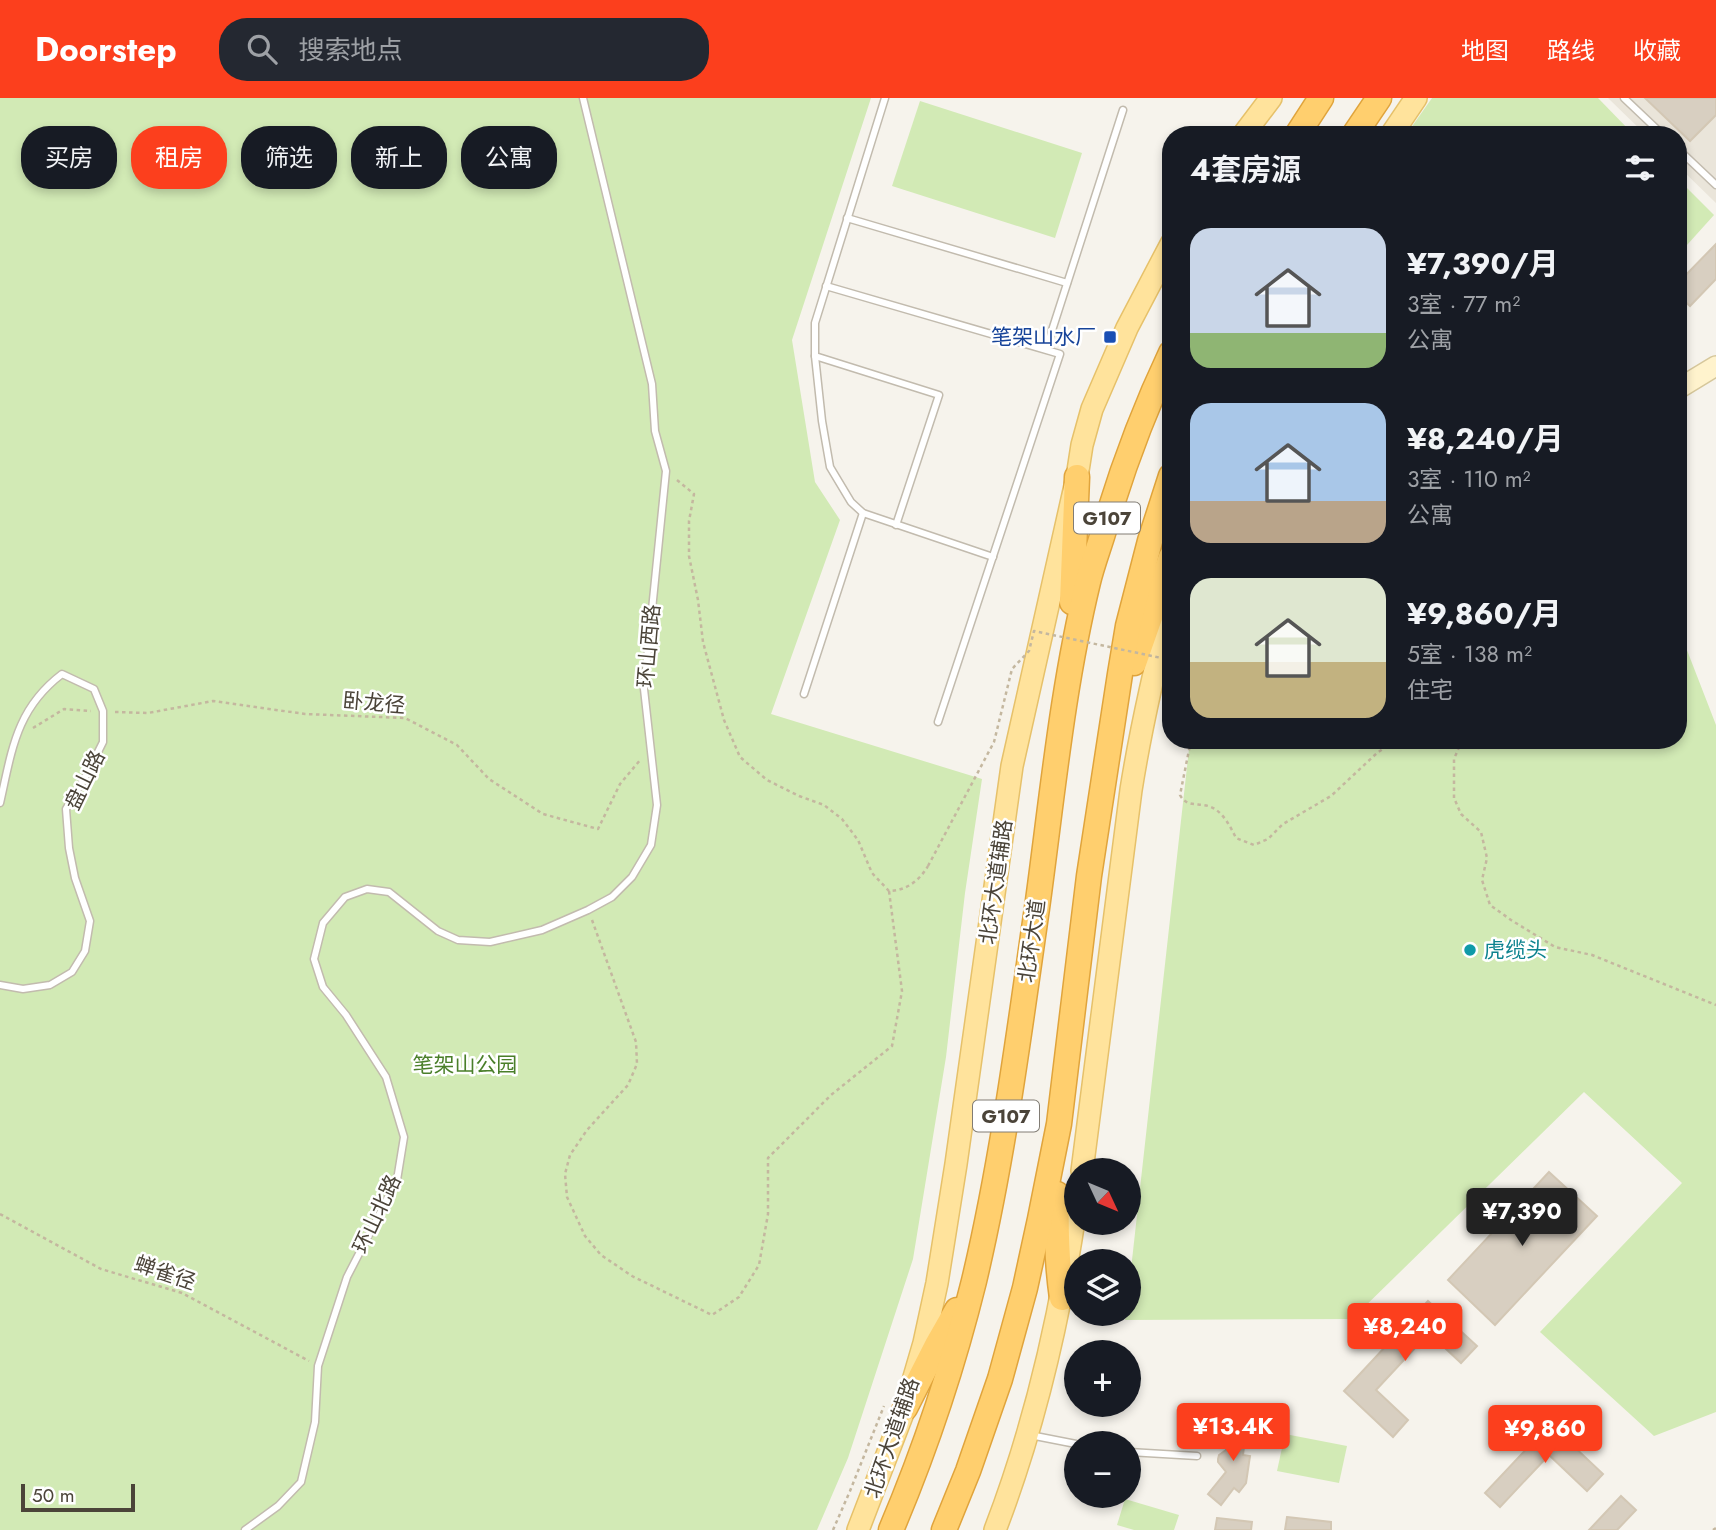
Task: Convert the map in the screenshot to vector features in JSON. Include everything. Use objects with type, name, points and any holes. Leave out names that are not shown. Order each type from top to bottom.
[{"type":"highway","points":[[1303,126],[1321,98]]},
{"type":"highway","points":[[1360,126],[1379,98]]},
{"type":"highway","name":"北环大道","points":[[891,1530],[933,1420],[974,1282],[1005,1122],[1067,690],[1088,581],[1121,473],[1162,371]]},
{"type":"highway","points":[[1067,690],[1077,477]]},
{"type":"highway","name":"G107","points":[[944,1530],[1000,1379],[1025,1288],[1059,1124],[1089,876],[1128,626],[1162,504]]},
{"type":"highway","points":[[1107,755],[1133,666],[1162,583]]},
{"type":"highway","points":[[1059,1124],[1056,1227],[1062,1297]]},
{"type":"highway","points":[[896,1403],[937,1345],[974,1282]]},
{"type":"main road","points":[[1250,126],[1270,98]]},
{"type":"main road","points":[[1397,126],[1416,98]]},
{"type":"main road","name":"北环大道辅路","points":[[858,1530],[896,1403],[924,1343],[947,1228],[1012,766],[1082,445],[1092,409],[1127,328],[1162,261]]},
{"type":"main road","points":[[1084,1158],[1133,780],[1162,639]]},
{"type":"main road","points":[[995,1530],[1028,1435],[1062,1297],[1071,1236]]},
{"type":"street","points":[[1687,384],[1716,366]]},
{"type":"lane","name":"环山西路","points":[[345,898],[367,889],[388,892],[438,931],[458,940],[490,942],[542,930],[612,897],[632,877],[651,845],[657,805],[644,689],[666,471],[655,431],[652,384],[583,98]]},
{"type":"lane","points":[[885,98],[815,323],[822,421],[830,467],[851,502],[863,513],[993,556]]},
{"type":"lane","points":[[1624,98],[1654,126]]},
{"type":"lane","points":[[1045,349],[1123,110]]},
{"type":"lane","points":[[1687,158],[1716,185]]},
{"type":"lane","points":[[847,218],[1067,283]]},
{"type":"lane","points":[[826,286],[1060,354],[939,722]]},
{"type":"lane","points":[[816,356],[939,395],[896,525]]},
{"type":"lane","points":[[804,694],[863,513]]},
{"type":"lane","points":[[0,803],[22,720],[45,686],[62,674],[94,689],[103,711]]},
{"type":"lane","name":"盘山路","points":[[0,985],[23,989],[50,985],[72,972],[85,951],[90,921],[75,878],[66,809],[103,742],[103,711]]},
{"type":"lane","name":"环山北路","points":[[245,1530],[278,1506],[301,1482],[315,1422],[318,1366],[347,1277],[397,1180],[404,1137],[386,1077],[346,1015],[323,987],[314,960],[323,923],[345,898]]},
{"type":"lane","points":[[1028,1435],[1064,1442]]},
{"type":"lane","points":[[1141,1453],[1197,1456]]},
{"type":"path","points":[[588,910],[636,1042],[637,1064],[628,1085],[587,1130],[570,1155],[565,1174],[567,1198],[585,1236],[601,1255],[632,1276],[712,1315],[739,1297],[759,1265],[768,1214],[768,1158],[831,1095],[892,1046],[902,991],[889,891],[872,873],[858,840],[842,819],[824,805],[767,780],[740,757],[724,720],[703,642],[689,556],[689,521],[694,494],[666,471]]},
{"type":"path","points":[[889,891],[906,887],[921,878],[928,866],[995,742],[1012,669],[1029,651],[1034,631],[1162,658]]},
{"type":"path","name":"卧龙径","points":[[103,711],[148,713],[213,701],[305,714],[405,718],[457,745],[489,779],[543,814],[598,829],[620,784],[650,748]]},
{"type":"path","points":[[15,739],[64,709],[103,711]]},
{"type":"path","points":[[1189,749],[1180,795],[1182,800],[1189,804],[1213,807],[1227,820],[1236,838],[1254,845],[1268,839],[1283,824],[1331,796],[1383,749]]},
{"type":"path","points":[[1458,749],[1454,759],[1454,798],[1461,814],[1482,832],[1487,858],[1482,880],[1490,905],[1555,947],[1592,955],[1716,1006]]},
{"type":"path","name":"蝉雀径","points":[[0,1214],[101,1269],[183,1293],[318,1366]]},
{"type":"path","points":[[833,1530],[855,1479],[896,1403]]},
{"type":"shaded area","points":[[1608,98],[1716,98],[1716,203],[1687,175],[1687,126],[1637,126]]},
{"type":"green space","name":"笔架山公园","points":[[0,98],[871,98],[792,340],[815,482],[840,520],[771,714],[982,779],[965,893],[946,1057],[913,1259],[848,1458],[817,1530],[0,1530]]},
{"type":"green space","points":[[1432,98],[1598,98],[1625,126],[1412,126]]},
{"type":"green space","points":[[920,101],[1082,153],[1055,238],[892,186]]},
{"type":"green space","points":[[1687,188],[1714,215],[1687,245]]},
{"type":"green space","points":[[1687,650],[1716,725],[1716,1412],[1654,1436],[1540,1332],[1682,1183],[1584,1092],[1352,1319],[1141,1320],[1141,1249],[1133,1249],[1135,1236],[1141,1236],[1141,1179],[1189,749],[1687,749]]},
{"type":"green space","points":[[1285,1434],[1347,1446],[1339,1483],[1277,1471]]},
{"type":"green space","points":[[1141,1504],[1179,1515],[1174,1530],[1134,1530],[1117,1525],[1122,1508],[1141,1508]]},
{"type":"building","points":[[1645,98],[1716,98],[1716,115],[1690,141],[1687,138],[1687,126],[1674,126]]},
{"type":"building","points":[[1716,244],[1716,279],[1690,306],[1687,303],[1687,274]]},
{"type":"building","points":[[1549,1172],[1597,1216],[1495,1325],[1448,1280]]},
{"type":"building","points":[[1428,1301],[1477,1346],[1461,1363],[1429,1333],[1376,1390],[1408,1420],[1393,1437],[1344,1391]]},
{"type":"building","points":[[1229,1420],[1247,1422],[1243,1455],[1250,1456],[1246,1483],[1239,1492],[1234,1488],[1221,1505],[1208,1494],[1226,1472],[1218,1459],[1226,1450]]},
{"type":"building","points":[[1550,1424],[1603,1474],[1587,1491],[1549,1455],[1500,1507],[1485,1493]]},
{"type":"building","points":[[1621,1496],[1636,1510],[1617,1530],[1589,1530]]},
{"type":"building","points":[[1287,1517],[1331,1522],[1331,1530],[1285,1530]]},
{"type":"building","points":[[1217,1518],[1252,1522],[1251,1530],[1215,1530]]},
{"type":"place","name":"笔架山水厂","points":[[1110,337]]},
{"type":"place","name":"虎缆头","points":[[1470,950]]}]
